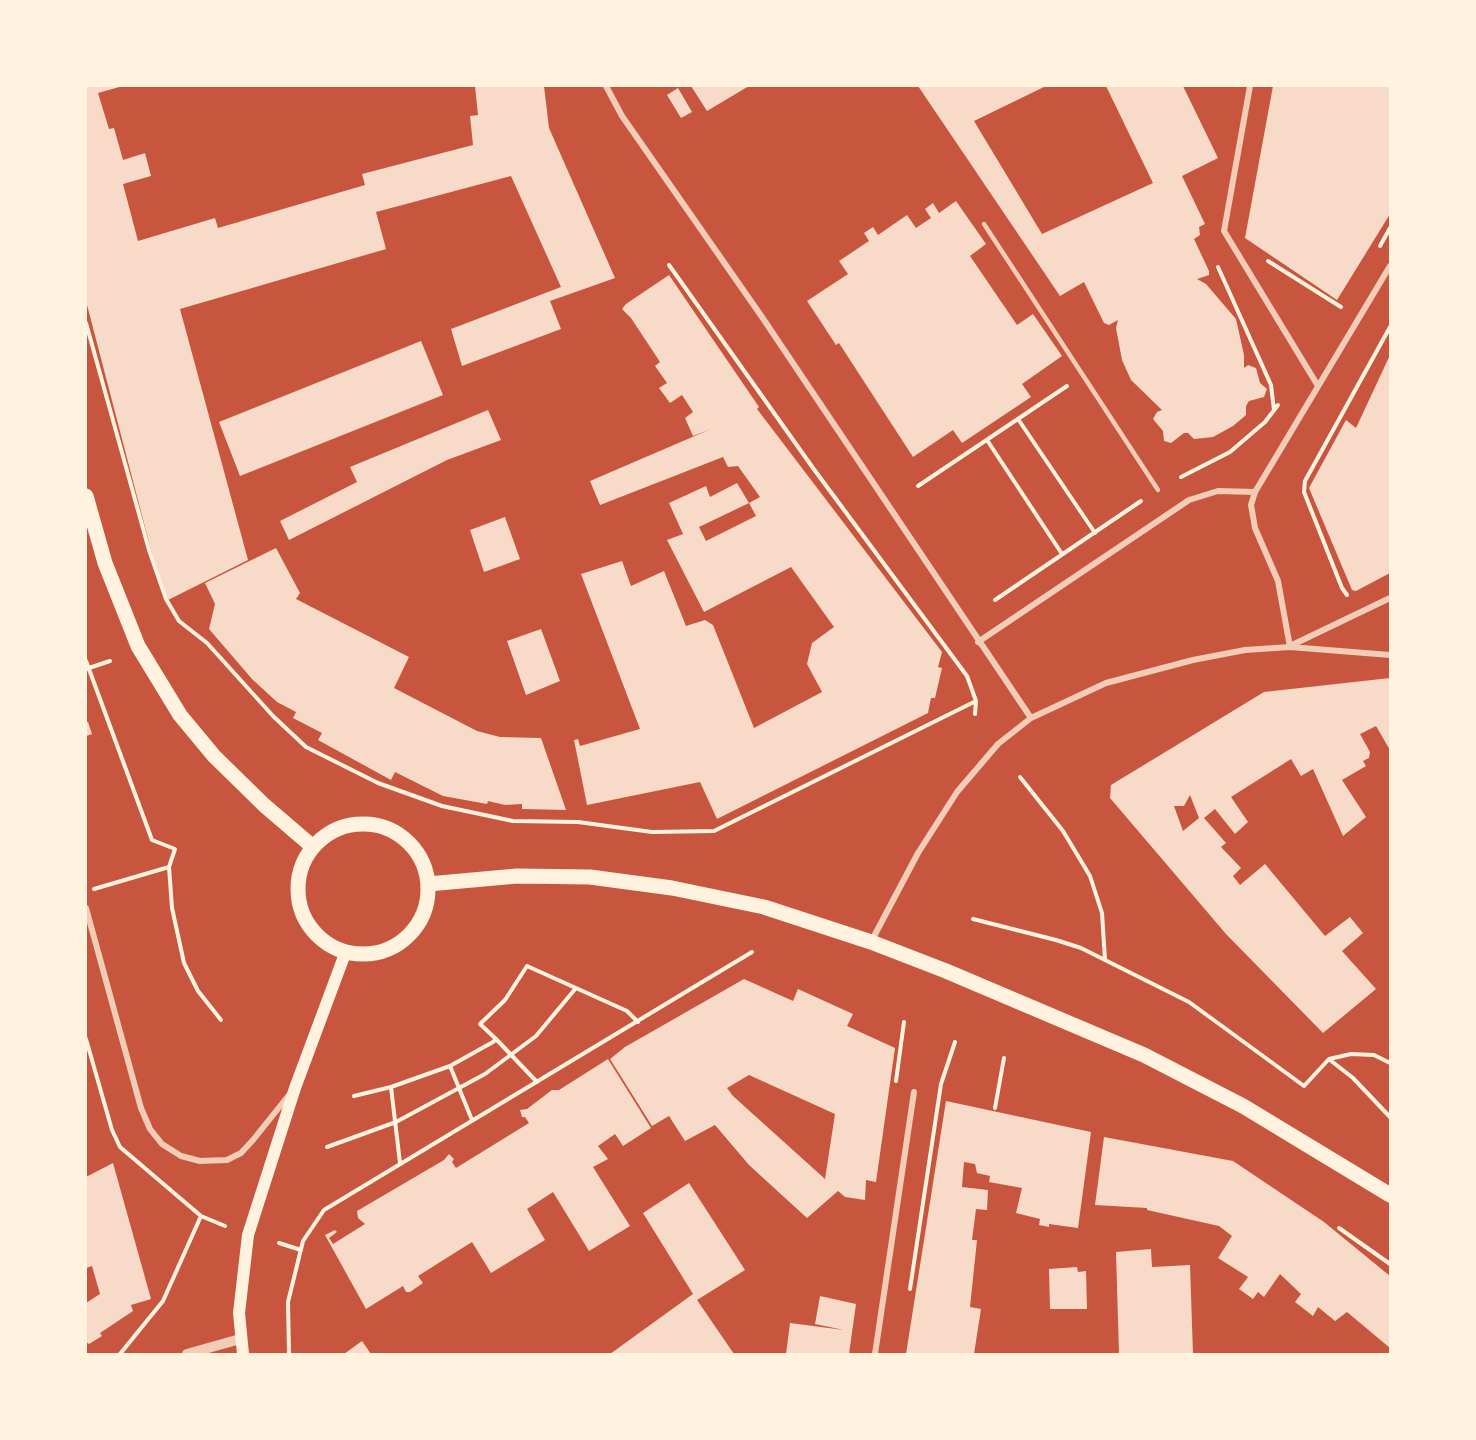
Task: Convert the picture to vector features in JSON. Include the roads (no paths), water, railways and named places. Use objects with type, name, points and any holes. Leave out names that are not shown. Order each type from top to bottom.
[{"type":"main road","points":[[86,501],[105,563],[138,646],[180,715],[214,756],[264,805],[313,847]]},
{"type":"main road","points":[[377,825],[399,835],[416,851],[426,872],[428,884],[423,914],[404,939],[376,952],[346,951],[334,946],[313,930],[301,908],[298,895],[301,870],[313,847],[321,838],[342,827],[377,825]]},
{"type":"main road","points":[[428,884],[517,876],[590,877],[631,882],[764,907],[871,942],[1144,1055],[1243,1106],[1390,1195]]},
{"type":"main road","points":[[243,1354],[239,1313],[248,1236],[295,1088],[346,951]]},
{"type":"street","points":[[606,86],[622,116],[768,327],[1031,718]]},
{"type":"street","points":[[1250,86],[1224,231],[1318,386]]},
{"type":"street","points":[[1290,647],[1278,581],[1251,517],[1255,492],[1390,266]]},
{"type":"street","points":[[978,642],[1189,500],[1218,491],[1255,492]]},
{"type":"street","points":[[1290,647],[1390,598]]},
{"type":"street","points":[[871,942],[918,853],[957,792],[998,744],[1031,718],[1106,683],[1146,671],[1245,650],[1290,647],[1390,655]]},
{"type":"street","points":[[86,908],[141,1108],[150,1129],[162,1144],[182,1156],[200,1161],[227,1160],[241,1153],[295,1088]]},
{"type":"street","points":[[875,1354],[914,1092]]},
{"type":"street","points":[[187,1354],[240,1339]]},
{"type":"lane","points":[[984,224],[1158,490]]}]
